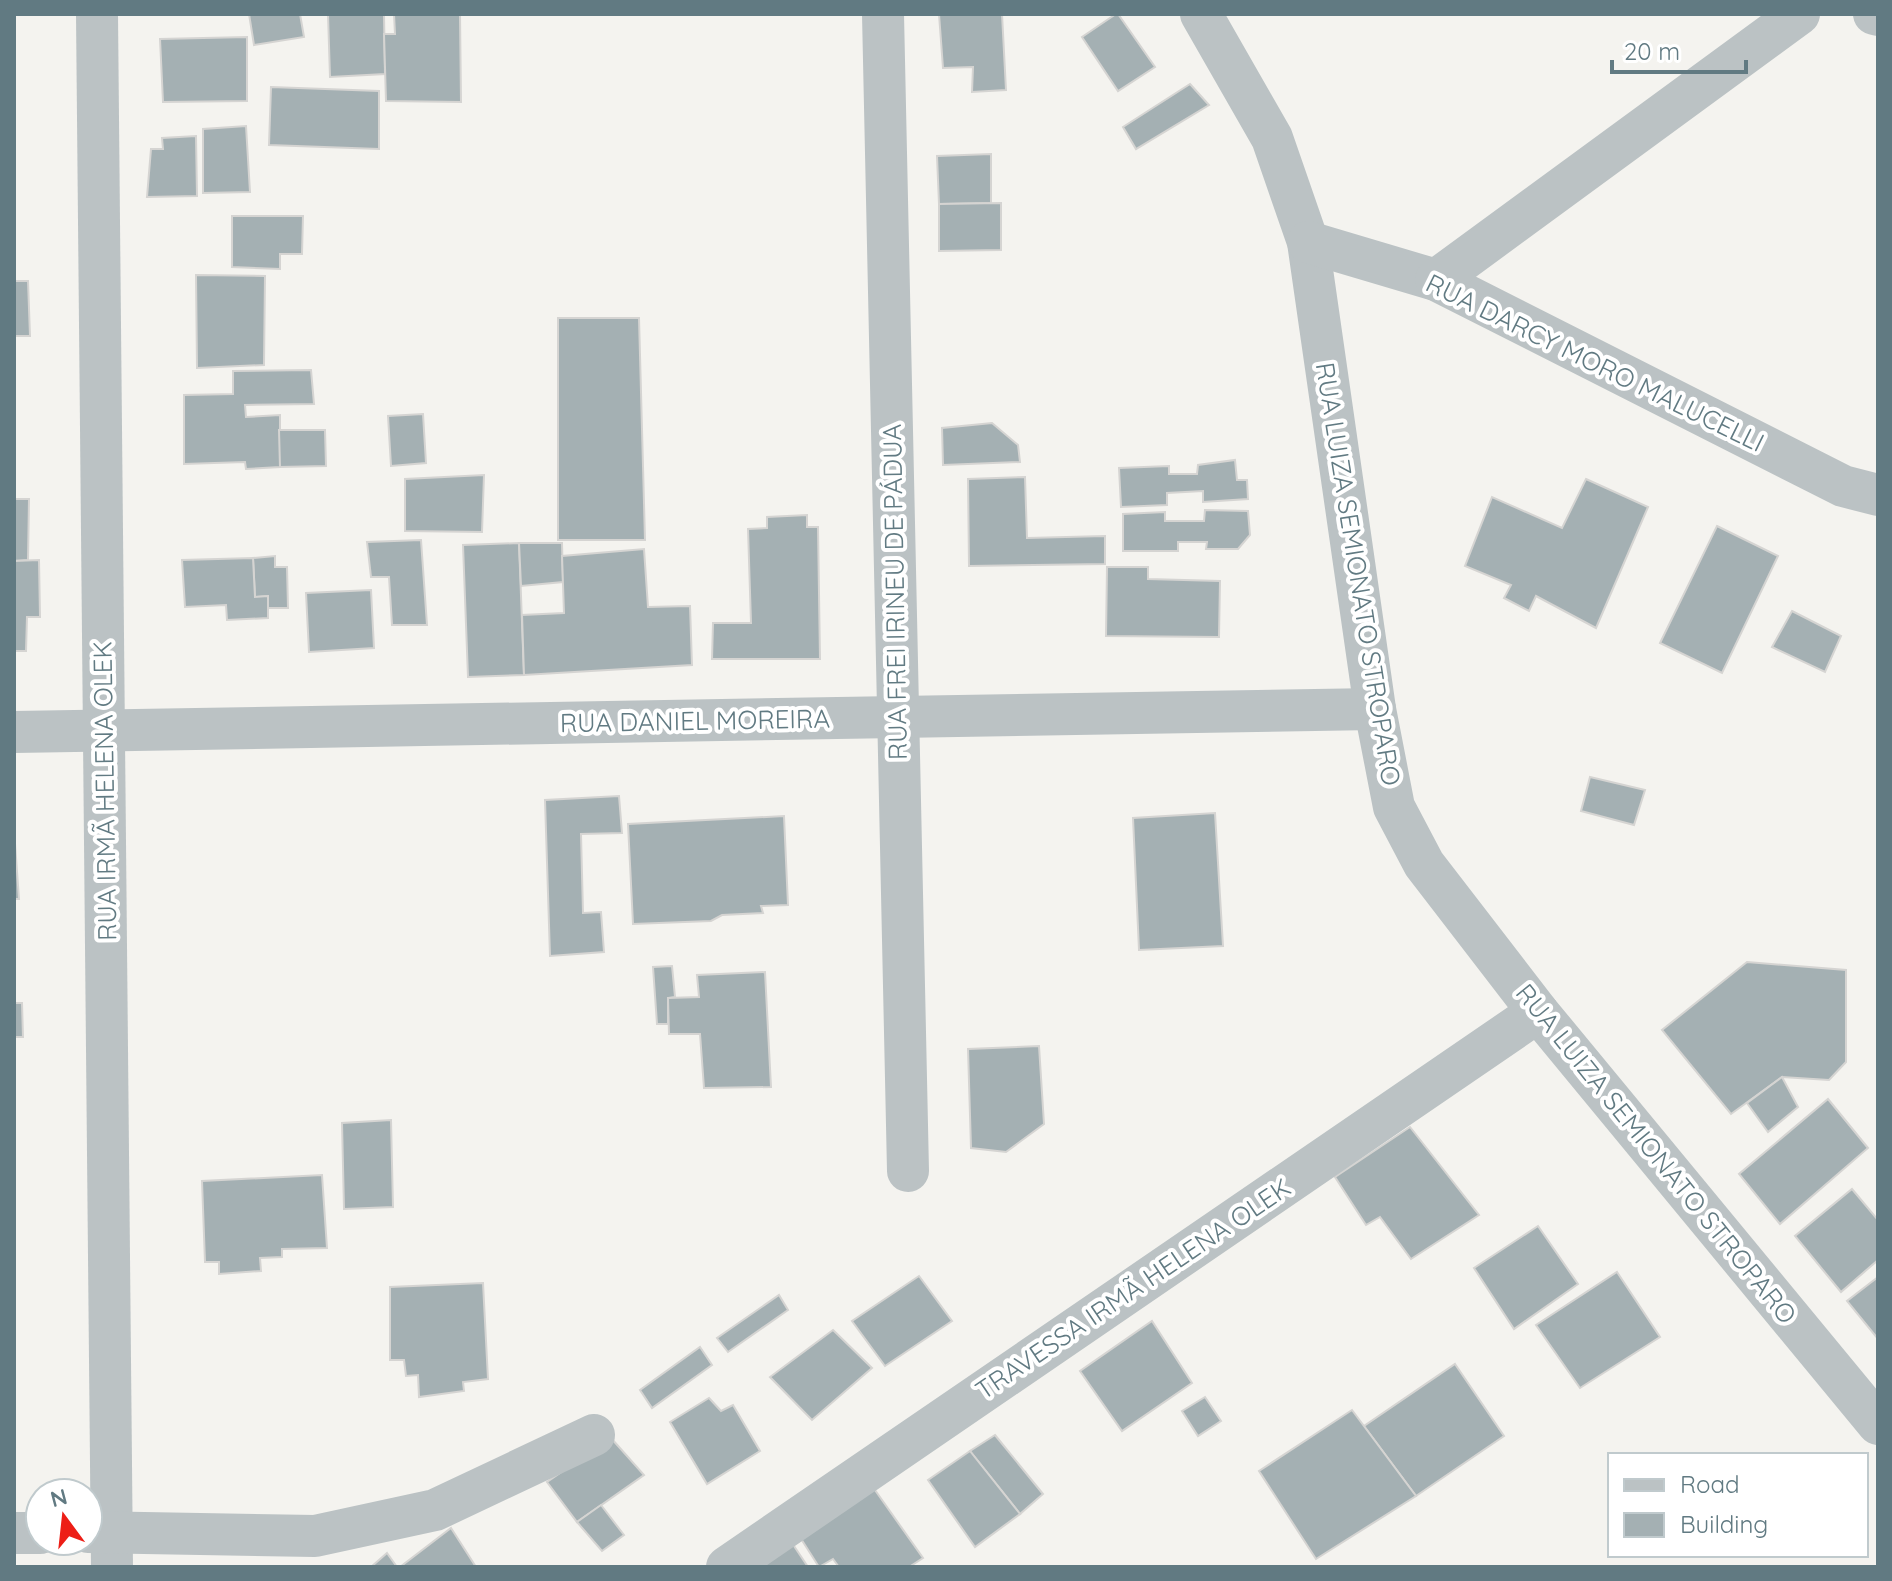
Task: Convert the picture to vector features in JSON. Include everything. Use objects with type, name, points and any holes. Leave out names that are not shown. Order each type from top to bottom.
[{"type":"street","name":"RUA IRMÃ HELENA OLEK","points":[[97,14],[104,730],[104,1477]]},
{"type":"street","name":"RUA FREI IRINEU DE PÁDUA","points":[[883,14],[908,1171]]},
{"type":"street","name":"RUA LUIZA SEMIONATO STROPARO","points":[[1201,14],[1272,138],[1308,242],[1375,709],[1394,807],[1424,864],[1538,1012],[1878,1424]]},
{"type":"street","points":[[1436,280],[1799,14]]},
{"type":"street","name":"RUA DARCY MORO MALUCELLI","points":[[1308,242],[1436,280],[1843,486],[1878,495]]},
{"type":"street","name":"RUA DANIEL MOREIRA","points":[[14,732],[1375,709]]},
{"type":"street","name":"TRAVESSA IRMÃ HELENA OLEK","points":[[727,1567],[1538,1012]]},
{"type":"street","points":[[104,1544],[315,1536],[435,1510],[594,1435]]},
{"type":"building","points":[[249,14],[300,14],[304,37],[254,45]]},
{"type":"building","points":[[328,14],[384,14],[385,74],[330,77]]},
{"type":"building","points":[[394,14],[460,14],[461,102],[386,101],[384,34],[395,34]]},
{"type":"building","points":[[939,14],[1002,14],[1006,90],[972,92],[973,67],[943,68]]},
{"type":"building","points":[[1116,14],[1155,67],[1118,91],[1082,37]]},
{"type":"building","points":[[247,37],[247,101],[163,102],[160,39]]},
{"type":"building","points":[[1190,84],[1209,105],[1136,149],[1123,127]]},
{"type":"building","points":[[271,87],[379,91],[379,149],[269,145]]},
{"type":"building","points":[[246,126],[250,192],[203,193],[203,129]]},
{"type":"building","points":[[196,136],[197,196],[147,197],[151,149],[163,149],[162,138]]},
{"type":"building","points":[[991,154],[991,203],[939,204],[937,156]]},
{"type":"building","points":[[1001,203],[1001,250],[939,251],[939,204]]},
{"type":"building","points":[[232,216],[303,216],[302,254],[280,254],[280,269],[232,267]]},
{"type":"building","points":[[196,275],[265,276],[264,365],[197,368]]},
{"type":"building","points":[[14,281],[28,281],[30,336],[14,336]]},
{"type":"building","points":[[558,318],[639,318],[645,540],[558,540]]},
{"type":"building","points":[[311,370],[314,404],[245,405],[246,417],[280,415],[280,467],[246,469],[245,462],[184,464],[184,395],[233,394],[233,371]]},
{"type":"building","points":[[423,414],[426,463],[391,466],[388,416]]},
{"type":"building","points":[[992,423],[1018,445],[1020,462],[943,465],[942,428]]},
{"type":"building","points":[[279,430],[325,430],[326,466],[280,467]]},
{"type":"building","points":[[1235,460],[1237,480],[1247,480],[1248,499],[1203,502],[1203,491],[1167,493],[1167,505],[1121,507],[1119,468],[1169,466],[1169,474],[1197,474],[1198,465]]},
{"type":"building","points":[[484,475],[482,532],[405,531],[405,479]]},
{"type":"building","points":[[1025,477],[1027,538],[1105,536],[1105,564],[969,566],[968,479]]},
{"type":"building","points":[[1586,479],[1648,507],[1596,628],[1536,596],[1529,611],[1504,598],[1511,585],[1465,566],[1492,497],[1562,528]]},
{"type":"building","points":[[14,499],[29,499],[28,560],[14,561]]},
{"type":"building","points":[[1205,510],[1248,511],[1250,535],[1238,549],[1206,549],[1207,542],[1178,542],[1178,551],[1123,551],[1123,514],[1165,512],[1165,521],[1204,521]]},
{"type":"building","points":[[807,515],[807,527],[818,527],[820,659],[712,659],[713,623],[751,623],[748,529],[767,528],[767,517]]},
{"type":"building","points":[[1717,526],[1778,556],[1722,673],[1660,643]]},
{"type":"building","points":[[421,540],[427,625],[392,625],[389,577],[371,577],[367,542]]},
{"type":"building","points":[[519,543],[524,675],[468,677],[463,545]]},
{"type":"building","points":[[519,543],[562,543],[563,582],[521,586]]},
{"type":"building","points":[[644,549],[648,607],[690,606],[692,665],[524,675],[522,615],[564,613],[562,556]]},
{"type":"building","points":[[275,556],[275,567],[287,567],[288,608],[268,608],[268,596],[255,597],[253,558]]},
{"type":"building","points":[[253,558],[255,597],[268,596],[268,618],[227,620],[226,605],[185,607],[182,560]]},
{"type":"building","points":[[39,560],[40,617],[27,617],[26,651],[14,651],[14,561]]},
{"type":"building","points":[[1107,567],[1148,567],[1148,579],[1220,581],[1219,637],[1106,636]]},
{"type":"building","points":[[371,590],[374,648],[309,652],[306,593]]},
{"type":"building","points":[[1792,611],[1841,636],[1825,672],[1772,647]]},
{"type":"building","points":[[1590,777],[1645,790],[1634,825],[1581,811]]},
{"type":"building","points":[[619,796],[622,833],[581,834],[583,913],[601,912],[604,952],[550,956],[545,800]]},
{"type":"building","points":[[1215,813],[1223,946],[1139,950],[1133,818]]},
{"type":"building","points":[[784,816],[788,905],[761,906],[763,913],[722,915],[711,921],[633,924],[628,824]]},
{"type":"building","points":[[14,830],[19,899],[14,899]]},
{"type":"building","points":[[1747,962],[1846,970],[1846,1062],[1829,1080],[1782,1077],[1731,1114],[1662,1030]]},
{"type":"building","points":[[672,966],[675,997],[668,998],[668,1024],[657,1024],[653,967]]},
{"type":"building","points":[[765,972],[771,1087],[704,1088],[700,1034],[669,1034],[668,998],[699,997],[697,975]]},
{"type":"building","points":[[14,1003],[22,1003],[23,1037],[14,1037]]},
{"type":"building","points":[[1039,1046],[1044,1124],[1006,1152],[971,1148],[968,1049]]},
{"type":"building","points":[[1782,1077],[1798,1107],[1768,1132],[1747,1103]]},
{"type":"building","points":[[1828,1099],[1868,1148],[1780,1224],[1739,1174]]},
{"type":"building","points":[[391,1120],[393,1207],[344,1209],[342,1123]]},
{"type":"building","points":[[1410,1127],[1479,1215],[1411,1259],[1380,1217],[1366,1225],[1335,1177]]},
{"type":"building","points":[[322,1175],[327,1248],[282,1249],[282,1257],[260,1258],[261,1271],[219,1274],[219,1262],[205,1262],[202,1181]]},
{"type":"building","points":[[1852,1189],[1878,1220],[1878,1260],[1841,1292],[1795,1236]]},
{"type":"building","points":[[1538,1226],[1578,1284],[1514,1329],[1474,1268]]},
{"type":"building","points":[[1617,1272],[1660,1337],[1580,1388],[1536,1325]]},
{"type":"building","points":[[919,1276],[952,1321],[885,1366],[852,1321]]},
{"type":"building","points":[[1878,1277],[1878,1339],[1847,1301]]},
{"type":"building","points":[[483,1283],[488,1379],[463,1382],[464,1391],[419,1397],[418,1375],[406,1376],[404,1360],[390,1360],[390,1287]]},
{"type":"building","points":[[779,1295],[788,1310],[728,1352],[717,1338]]},
{"type":"building","points":[[1152,1321],[1192,1383],[1122,1431],[1080,1371]]},
{"type":"building","points":[[833,1330],[872,1368],[812,1420],[770,1377]]},
{"type":"building","points":[[700,1347],[712,1365],[652,1408],[640,1390]]},
{"type":"building","points":[[1455,1364],[1504,1436],[1416,1496],[1364,1426]]},
{"type":"building","points":[[1205,1397],[1221,1421],[1198,1436],[1182,1411]]},
{"type":"building","points":[[709,1398],[721,1411],[733,1405],[760,1451],[707,1484],[670,1422]]},
{"type":"building","points":[[1352,1410],[1416,1496],[1316,1559],[1259,1471]]},
{"type":"building","points":[[995,1435],[1043,1494],[1020,1514],[970,1451]]},
{"type":"building","points":[[611,1438],[644,1475],[577,1522],[547,1482]]},
{"type":"building","points":[[970,1451],[1020,1514],[975,1547],[928,1480]]},
{"type":"building","points":[[870,1483],[923,1558],[909,1567],[839,1567],[833,1559],[819,1567],[798,1534]]},
{"type":"building","points":[[601,1505],[624,1535],[602,1551],[577,1522]]},
{"type":"building","points":[[451,1528],[476,1567],[400,1567]]},
{"type":"building","points":[[786,1534],[808,1567],[753,1567]]},
{"type":"building","points":[[387,1553],[397,1567],[371,1567]]}]
